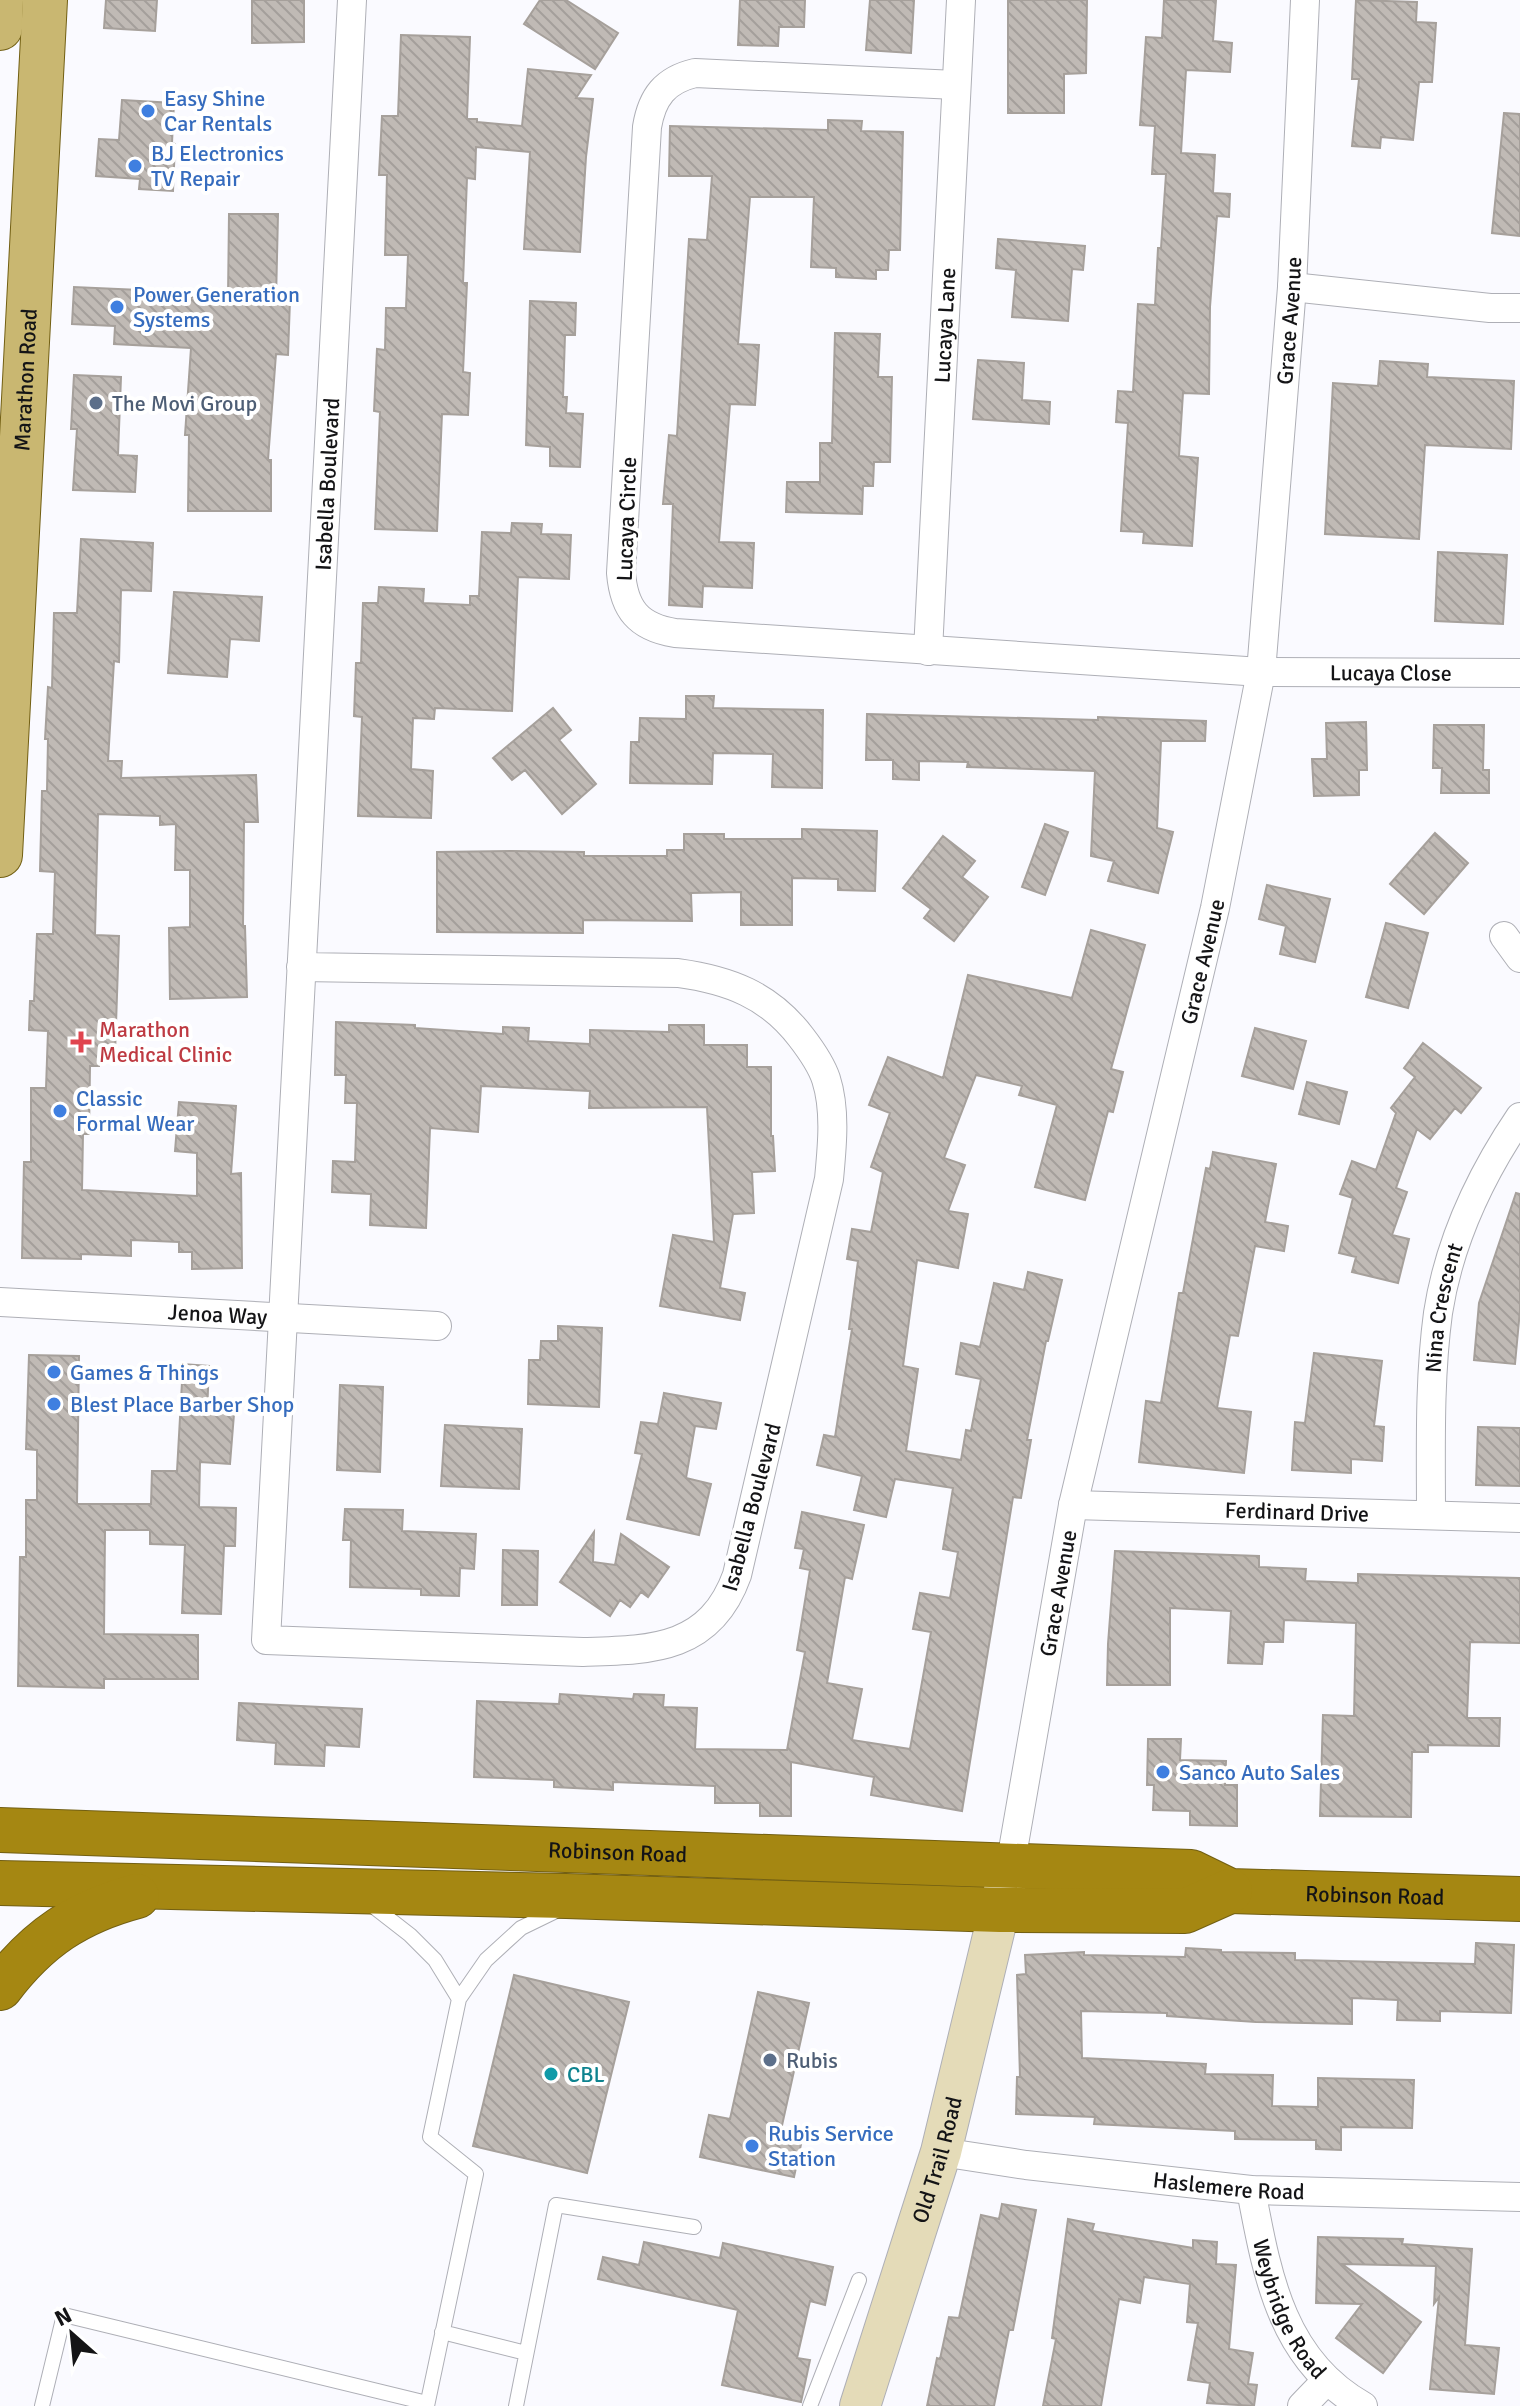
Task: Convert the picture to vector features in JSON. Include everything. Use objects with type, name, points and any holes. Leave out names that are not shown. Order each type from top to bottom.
[{"type":"highway","name":"Robinson Road","points":[[0,1830],[1191,1872],[1230,1891],[1520,1899]]},
{"type":"highway","name":"Robinson Road","points":[[0,1883],[203,1886],[1000,1910],[1185,1911],[1230,1891]]},
{"type":"highway","points":[[0,1988],[44,1940],[79,1916],[136,1896],[203,1886]]},
{"type":"main road","name":"Marathon Road","points":[[0,855],[16,20]]},
{"type":"main road","name":"Grace Avenue","points":[[1000,1910],[1010,1867]]},
{"type":"main road","name":"Old Trail Road","points":[[860,2406],[941,2152],[1000,1910]]},
{"type":"street","name":"Isabella Boulevard","points":[[301,967],[678,973],[731,983],[760,998],[781,1014],[820,1064],[830,1097],[829,1179],[737,1575],[720,1611],[696,1632],[679,1640],[627,1651],[583,1652],[266,1640],[301,967],[352,0]]},
{"type":"street","name":"Lucaya Lane","points":[[928,651],[961,0]]},
{"type":"street","name":"Grace Avenue","points":[[1010,1867],[1073,1505],[1215,908],[1261,672],[1292,287],[1305,0]]},
{"type":"street","name":"Lucaya Circle","points":[[956,85],[695,73],[676,78],[657,95],[647,127],[621,573],[628,606],[639,618],[661,631],[1261,672]]},
{"type":"street","points":[[1292,287],[1490,308],[1520,308]]},
{"type":"street","name":"Lucaya Close","points":[[1261,672],[1520,673]]},
{"type":"street","name":"Nina Crescent","points":[[1431,1515],[1431,1405],[1438,1312],[1452,1252],[1471,1201],[1494,1156],[1520,1117]]},
{"type":"street","name":"Jenoa Way","points":[[0,1302],[437,1326]]},
{"type":"street","name":"Ferdinard Drive","points":[[1073,1505],[1520,1518]]},
{"type":"street","name":"Haslemere Road","points":[[941,2152],[1026,2165],[1251,2190],[1520,2197]]},
{"type":"street","name":"Weybridge Road","points":[[1251,2190],[1270,2282],[1279,2308],[1302,2351],[1327,2380],[1363,2406]]},
{"type":"street","points":[[1302,2406],[1327,2380]]},
{"type":"lane","points":[[373,1891],[374,1907],[410,1935],[435,1960],[459,1999]]},
{"type":"lane","points":[[42,2406],[64,2315],[427,2404],[476,2174],[430,2137],[459,1999],[486,1960],[521,1928],[564,1908],[566,1896]]},
{"type":"lane","points":[[516,2406],[556,2205],[694,2227]]},
{"type":"lane","points":[[810,2406],[859,2280]]},
{"type":"lane","points":[[442,2332],[526,2353]]},
{"type":"building","points":[[106,0],[157,0],[155,31],[104,28]]},
{"type":"building","points":[[252,0],[304,0],[304,42],[252,43]]},
{"type":"building","points":[[540,0],[566,0],[618,33],[595,69],[524,24]]},
{"type":"building","points":[[740,0],[805,0],[804,27],[779,27],[778,46],[738,45]]},
{"type":"building","points":[[870,0],[914,0],[911,53],[866,50]]},
{"type":"building","points":[[1008,0],[1087,0],[1086,73],[1064,74],[1064,113],[1008,113]]},
{"type":"building","points":[[1164,0],[1216,0],[1213,41],[1232,43],[1230,72],[1186,70],[1181,153],[1215,155],[1213,193],[1230,194],[1229,217],[1217,216],[1210,307],[1209,394],[1183,393],[1179,456],[1198,458],[1192,546],[1143,543],[1144,532],[1121,531],[1128,423],[1116,422],[1118,391],[1133,392],[1138,304],[1155,305],[1158,248],[1161,248],[1166,174],[1152,174],[1155,126],[1140,125],[1146,37],[1162,38]]},
{"type":"building","points":[[1356,0],[1417,2],[1416,22],[1436,23],[1432,82],[1419,82],[1413,140],[1381,137],[1380,148],[1352,146],[1359,79],[1352,79]]},
{"type":"building","points":[[401,35],[470,37],[467,119],[522,126],[528,69],[591,75],[576,98],[593,99],[580,252],[524,249],[530,152],[476,147],[475,179],[467,178],[463,283],[467,283],[463,372],[470,373],[468,415],[442,414],[437,531],[375,529],[380,412],[374,411],[377,349],[385,350],[386,308],[406,308],[408,255],[385,255],[387,175],[379,175],[382,116],[398,116]]},
{"type":"building","points":[[122,100],[174,103],[173,191],[139,189],[140,179],[96,176],[99,139],[119,140]]},
{"type":"building","points":[[1504,113],[1520,114],[1520,236],[1492,233]]},
{"type":"building","points":[[828,120],[862,121],[861,131],[903,132],[900,250],[889,250],[888,270],[876,270],[876,279],[836,277],[836,268],[811,267],[814,197],[750,197],[738,344],[759,345],[755,405],[730,404],[719,542],[754,543],[752,588],[703,586],[702,607],[669,605],[673,504],[663,504],[669,435],[677,436],[689,239],[707,240],[712,176],[669,176],[670,126],[828,130]]},
{"type":"building","points":[[229,214],[278,214],[276,300],[290,300],[288,355],[276,354],[268,460],[271,460],[271,511],[188,511],[189,435],[185,435],[191,348],[114,344],[115,326],[72,324],[74,287],[162,291],[161,296],[228,298]]},
{"type":"building","points":[[998,239],[1085,246],[1083,270],[1072,269],[1068,321],[1012,317],[1016,270],[996,268]]},
{"type":"building","points":[[530,301],[576,303],[575,335],[565,335],[563,397],[567,397],[566,413],[583,414],[580,467],[550,466],[550,447],[526,445]]},
{"type":"building","points":[[835,333],[880,334],[878,377],[892,377],[890,462],[874,462],[873,486],[863,486],[862,514],[786,512],[787,482],[820,482],[820,443],[832,443]]},
{"type":"building","points":[[978,360],[1024,363],[1022,400],[1050,402],[1049,424],[973,419]]},
{"type":"building","points":[[1380,361],[1428,364],[1427,377],[1514,381],[1511,449],[1425,445],[1419,539],[1325,534],[1333,383],[1378,386]]},
{"type":"building","points":[[74,375],[121,377],[118,455],[137,456],[135,492],[73,490],[77,429],[71,429]]},
{"type":"building","points":[[512,523],[542,524],[541,534],[571,535],[569,579],[518,577],[512,711],[435,708],[434,719],[413,718],[411,769],[433,771],[431,818],[358,816],[362,717],[354,716],[356,663],[361,663],[363,603],[378,603],[379,587],[424,589],[423,603],[470,605],[470,596],[479,596],[482,532],[511,533]]},
{"type":"building","points":[[81,539],[153,543],[151,591],[121,590],[119,662],[114,661],[108,761],[122,761],[121,778],[256,775],[258,822],[244,822],[243,926],[247,997],[170,999],[169,928],[190,927],[190,870],[175,870],[176,824],[160,825],[160,816],[98,814],[95,935],[119,936],[115,1054],[100,1054],[99,1066],[90,1066],[89,1134],[83,1134],[82,1190],[197,1196],[197,1153],[175,1151],[179,1102],[236,1106],[231,1174],[241,1173],[242,1268],[192,1269],[192,1252],[179,1252],[179,1242],[131,1240],[131,1256],[81,1254],[81,1259],[22,1258],[24,1162],[31,1162],[31,1088],[46,1088],[48,1031],[29,1030],[30,1001],[34,1001],[37,934],[53,934],[55,872],[40,871],[42,791],[47,791],[48,739],[45,739],[48,687],[52,688],[54,613],[77,613]]},
{"type":"building","points":[[1438,552],[1507,555],[1503,624],[1435,621]]},
{"type":"building","points":[[174,592],[262,597],[259,641],[230,639],[227,677],[168,673]]},
{"type":"building","points":[[686,696],[714,696],[713,708],[823,710],[822,788],[772,787],[773,754],[713,753],[712,784],[630,783],[631,742],[639,742],[640,718],[686,719]]},
{"type":"building","points":[[553,708],[571,730],[559,740],[596,784],[562,814],[525,770],[512,780],[493,758]]},
{"type":"building","points":[[867,714],[1206,721],[1205,741],[1161,741],[1157,828],[1173,832],[1158,893],[1108,881],[1114,861],[1091,856],[1095,771],[967,767],[968,762],[919,761],[919,780],[893,779],[893,760],[866,760]]},
{"type":"building","points":[[1366,722],[1367,770],[1359,770],[1359,795],[1314,796],[1312,759],[1327,759],[1326,723]]},
{"type":"building","points":[[1434,725],[1484,725],[1483,770],[1489,770],[1489,793],[1441,793],[1442,768],[1433,768]]},
{"type":"building","points":[[1045,824],[1068,832],[1045,895],[1022,887]]},
{"type":"building","points":[[802,829],[877,831],[875,891],[838,890],[838,879],[792,878],[792,925],[741,925],[741,892],[691,893],[692,921],[583,920],[583,933],[437,932],[437,852],[584,852],[584,856],[667,856],[667,850],[684,850],[684,834],[724,834],[724,839],[802,839]]},
{"type":"building","points":[[1435,833],[1468,863],[1424,914],[1390,884]]},
{"type":"building","points":[[943,836],[975,861],[962,877],[988,897],[954,941],[924,918],[931,909],[903,888]]},
{"type":"building","points":[[1267,885],[1330,899],[1315,962],[1280,954],[1286,926],[1259,919]]},
{"type":"building","points":[[1386,923],[1428,933],[1408,1008],[1366,997]]},
{"type":"building","points":[[1091,930],[1145,945],[1111,1069],[1123,1072],[1113,1112],[1108,1111],[1085,1200],[1035,1187],[1057,1105],[1019,1095],[1022,1086],[976,1075],[944,1158],[965,1165],[948,1211],[968,1214],[958,1268],[917,1260],[903,1366],[918,1369],[906,1451],[961,1460],[966,1430],[971,1431],[981,1379],[956,1374],[961,1343],[980,1347],[994,1283],[1024,1290],[1028,1272],[1062,1280],[1046,1341],[1027,1440],[1031,1440],[1021,1498],[1013,1497],[962,1811],[871,1795],[874,1777],[791,1762],[791,1816],[760,1816],[760,1803],[715,1803],[715,1786],[613,1782],[613,1790],[554,1787],[554,1780],[474,1777],[477,1701],[559,1704],[560,1694],[633,1699],[634,1694],[664,1695],[663,1707],[697,1708],[695,1749],[787,1750],[805,1652],[797,1650],[810,1570],[800,1568],[804,1549],[795,1548],[802,1512],[864,1525],[852,1579],[845,1577],[827,1683],[862,1689],[852,1740],[910,1749],[931,1632],[913,1629],[920,1593],[950,1598],[958,1552],[943,1549],[953,1488],[895,1479],[886,1517],[854,1510],[862,1476],[817,1465],[824,1435],[835,1437],[852,1329],[849,1329],[858,1261],[847,1259],[852,1229],[871,1232],[883,1172],[871,1167],[890,1113],[869,1105],[888,1057],[943,1078],[968,975],[1072,998]]},
{"type":"building","points":[[336,1022],[415,1025],[415,1028],[503,1034],[503,1027],[529,1028],[528,1041],[590,1044],[590,1030],[669,1032],[669,1025],[704,1025],[704,1045],[747,1045],[747,1067],[771,1067],[771,1136],[775,1171],[752,1172],[754,1213],[733,1214],[720,1288],[745,1293],[740,1320],[660,1306],[673,1235],[714,1242],[707,1107],[589,1108],[590,1091],[481,1086],[478,1132],[430,1128],[426,1228],[370,1225],[371,1194],[332,1192],[333,1161],[355,1162],[357,1103],[345,1103],[346,1075],[335,1075]]},
{"type":"building","points":[[1255,1028],[1306,1041],[1293,1089],[1242,1076]]},
{"type":"building","points":[[1423,1043],[1481,1088],[1461,1113],[1455,1108],[1430,1139],[1417,1129],[1396,1188],[1407,1192],[1392,1235],[1409,1239],[1398,1283],[1352,1272],[1356,1257],[1339,1253],[1353,1198],[1340,1194],[1352,1161],[1376,1170],[1396,1113],[1391,1108],[1415,1077],[1404,1068]]},
{"type":"building","points":[[1307,1082],[1347,1092],[1339,1124],[1299,1114]]},
{"type":"building","points":[[1213,1152],[1276,1164],[1265,1222],[1288,1226],[1284,1251],[1255,1246],[1238,1336],[1230,1335],[1217,1408],[1251,1412],[1244,1473],[1139,1462],[1146,1401],[1161,1403],[1179,1293],[1183,1293],[1206,1168],[1210,1169]]},
{"type":"building","points":[[1516,1193],[1520,1194],[1520,1310],[1515,1364],[1474,1360],[1479,1303]]},
{"type":"building","points":[[558,1326],[602,1328],[599,1407],[528,1404],[529,1360],[540,1360],[541,1341],[558,1341]]},
{"type":"building","points":[[1314,1353],[1382,1361],[1374,1426],[1384,1427],[1382,1461],[1351,1459],[1351,1473],[1292,1470],[1295,1422],[1305,1423]]},
{"type":"building","points":[[29,1355],[79,1356],[77,1504],[151,1504],[152,1471],[177,1471],[183,1364],[209,1366],[207,1413],[234,1414],[230,1464],[200,1462],[199,1507],[236,1508],[235,1546],[224,1546],[221,1614],[182,1613],[185,1545],[150,1544],[150,1530],[105,1530],[104,1634],[198,1635],[198,1679],[104,1679],[104,1688],[18,1686],[20,1557],[26,1557],[26,1500],[37,1500],[37,1450],[26,1449]]},
{"type":"building","points":[[340,1385],[383,1387],[380,1472],[337,1470]]},
{"type":"building","points":[[664,1393],[721,1403],[716,1429],[695,1426],[686,1478],[711,1484],[699,1535],[627,1519],[642,1454],[635,1453],[641,1422],[658,1424]]},
{"type":"building","points":[[445,1425],[522,1429],[519,1489],[441,1486]]},
{"type":"building","points":[[1478,1427],[1520,1428],[1520,1486],[1476,1485]]},
{"type":"building","points":[[345,1509],[403,1510],[402,1531],[476,1534],[474,1569],[460,1568],[459,1596],[421,1595],[421,1589],[350,1587],[351,1540],[343,1540]]},
{"type":"building","points":[[594,1532],[593,1562],[615,1565],[621,1534],[669,1567],[648,1597],[641,1592],[630,1607],[620,1600],[610,1616],[560,1582]]},
{"type":"building","points":[[503,1550],[538,1551],[537,1605],[502,1605]]},
{"type":"building","points":[[1115,1551],[1259,1556],[1259,1567],[1306,1569],[1305,1581],[1358,1583],[1358,1574],[1520,1578],[1520,1643],[1470,1642],[1467,1718],[1500,1718],[1499,1746],[1428,1745],[1428,1752],[1412,1752],[1411,1817],[1320,1816],[1323,1715],[1354,1716],[1356,1623],[1284,1620],[1283,1642],[1264,1642],[1262,1664],[1228,1663],[1231,1611],[1170,1608],[1170,1685],[1107,1685]]},
{"type":"building","points":[[239,1703],[362,1709],[359,1747],[325,1745],[324,1766],[275,1764],[276,1743],[237,1740]]},
{"type":"building","points":[[1148,1739],[1181,1739],[1180,1760],[1226,1761],[1225,1785],[1237,1785],[1237,1826],[1190,1825],[1190,1811],[1153,1810],[1154,1785],[1147,1785]]},
{"type":"building","points":[[1476,1943],[1514,1945],[1511,2013],[1440,2011],[1440,2021],[1397,2020],[1398,2000],[1352,1998],[1352,2024],[1256,2022],[1167,2016],[1167,2013],[1081,2011],[1082,2058],[1206,2064],[1205,2074],[1273,2075],[1272,2106],[1318,2107],[1318,2078],[1414,2080],[1412,2128],[1341,2127],[1341,2150],[1316,2149],[1316,2140],[1235,2139],[1235,2131],[1094,2124],[1095,2117],[1016,2114],[1017,2077],[1020,2077],[1017,1975],[1026,1974],[1025,1955],[1084,1952],[1084,1955],[1185,1957],[1186,1948],[1295,1953],[1295,1960],[1475,1964]]},
{"type":"building","name":"CBL","points":[[514,1975],[629,2002],[587,2173],[473,2146]]},
{"type":"building","name":"Rubis","points":[[758,1992],[809,2003],[781,2130],[803,2135],[794,2177],[700,2157],[709,2115],[730,2119]]},
{"type":"building","points":[[1002,2204],[1036,2210],[1013,2330],[1009,2330],[994,2406],[927,2406],[949,2317],[959,2318],[981,2215],[999,2219]]},
{"type":"building","points":[[1068,2219],[1094,2224],[1092,2231],[1193,2248],[1193,2240],[1217,2242],[1216,2264],[1236,2265],[1229,2349],[1253,2353],[1248,2384],[1257,2385],[1254,2406],[1207,2403],[1210,2383],[1188,2380],[1198,2323],[1187,2322],[1190,2284],[1144,2277],[1140,2303],[1119,2299],[1101,2406],[1043,2406],[1056,2339],[1052,2338]]},
{"type":"building","points":[[1318,2237],[1403,2239],[1402,2244],[1472,2249],[1465,2345],[1499,2348],[1494,2394],[1430,2389],[1439,2297],[1434,2304],[1436,2266],[1342,2264],[1421,2322],[1383,2373],[1336,2338],[1362,2304],[1316,2303]]},
{"type":"building","points":[[644,2242],[720,2258],[723,2243],[833,2267],[825,2305],[810,2301],[797,2358],[810,2360],[801,2402],[722,2385],[738,2310],[598,2279],[603,2257],[639,2265]]},
{"type":"place","name":"Easy Shine Car Rentals","points":[[148,111]]},
{"type":"place","name":"BJ Electronics TV Repair","points":[[135,166]]},
{"type":"place","name":"Power Generation Systems","points":[[117,307]]},
{"type":"place","name":"The Movi Group","points":[[96,403]]},
{"type":"place","name":"Marathon Medical Clinic","points":[[81,1042]]},
{"type":"place","name":"Classic Formal Wear","points":[[60,1111]]},
{"type":"place","name":"Games & Things","points":[[54,1372]]},
{"type":"place","name":"Blest Place Barber Shop","points":[[54,1404]]},
{"type":"place","name":"Sanco Auto Sales","points":[[1163,1772]]},
{"type":"place","name":"Rubis","points":[[770,2060]]},
{"type":"place","name":"CBL","points":[[551,2074]]},
{"type":"place","name":"Rubis Service Station","points":[[752,2146]]}]
